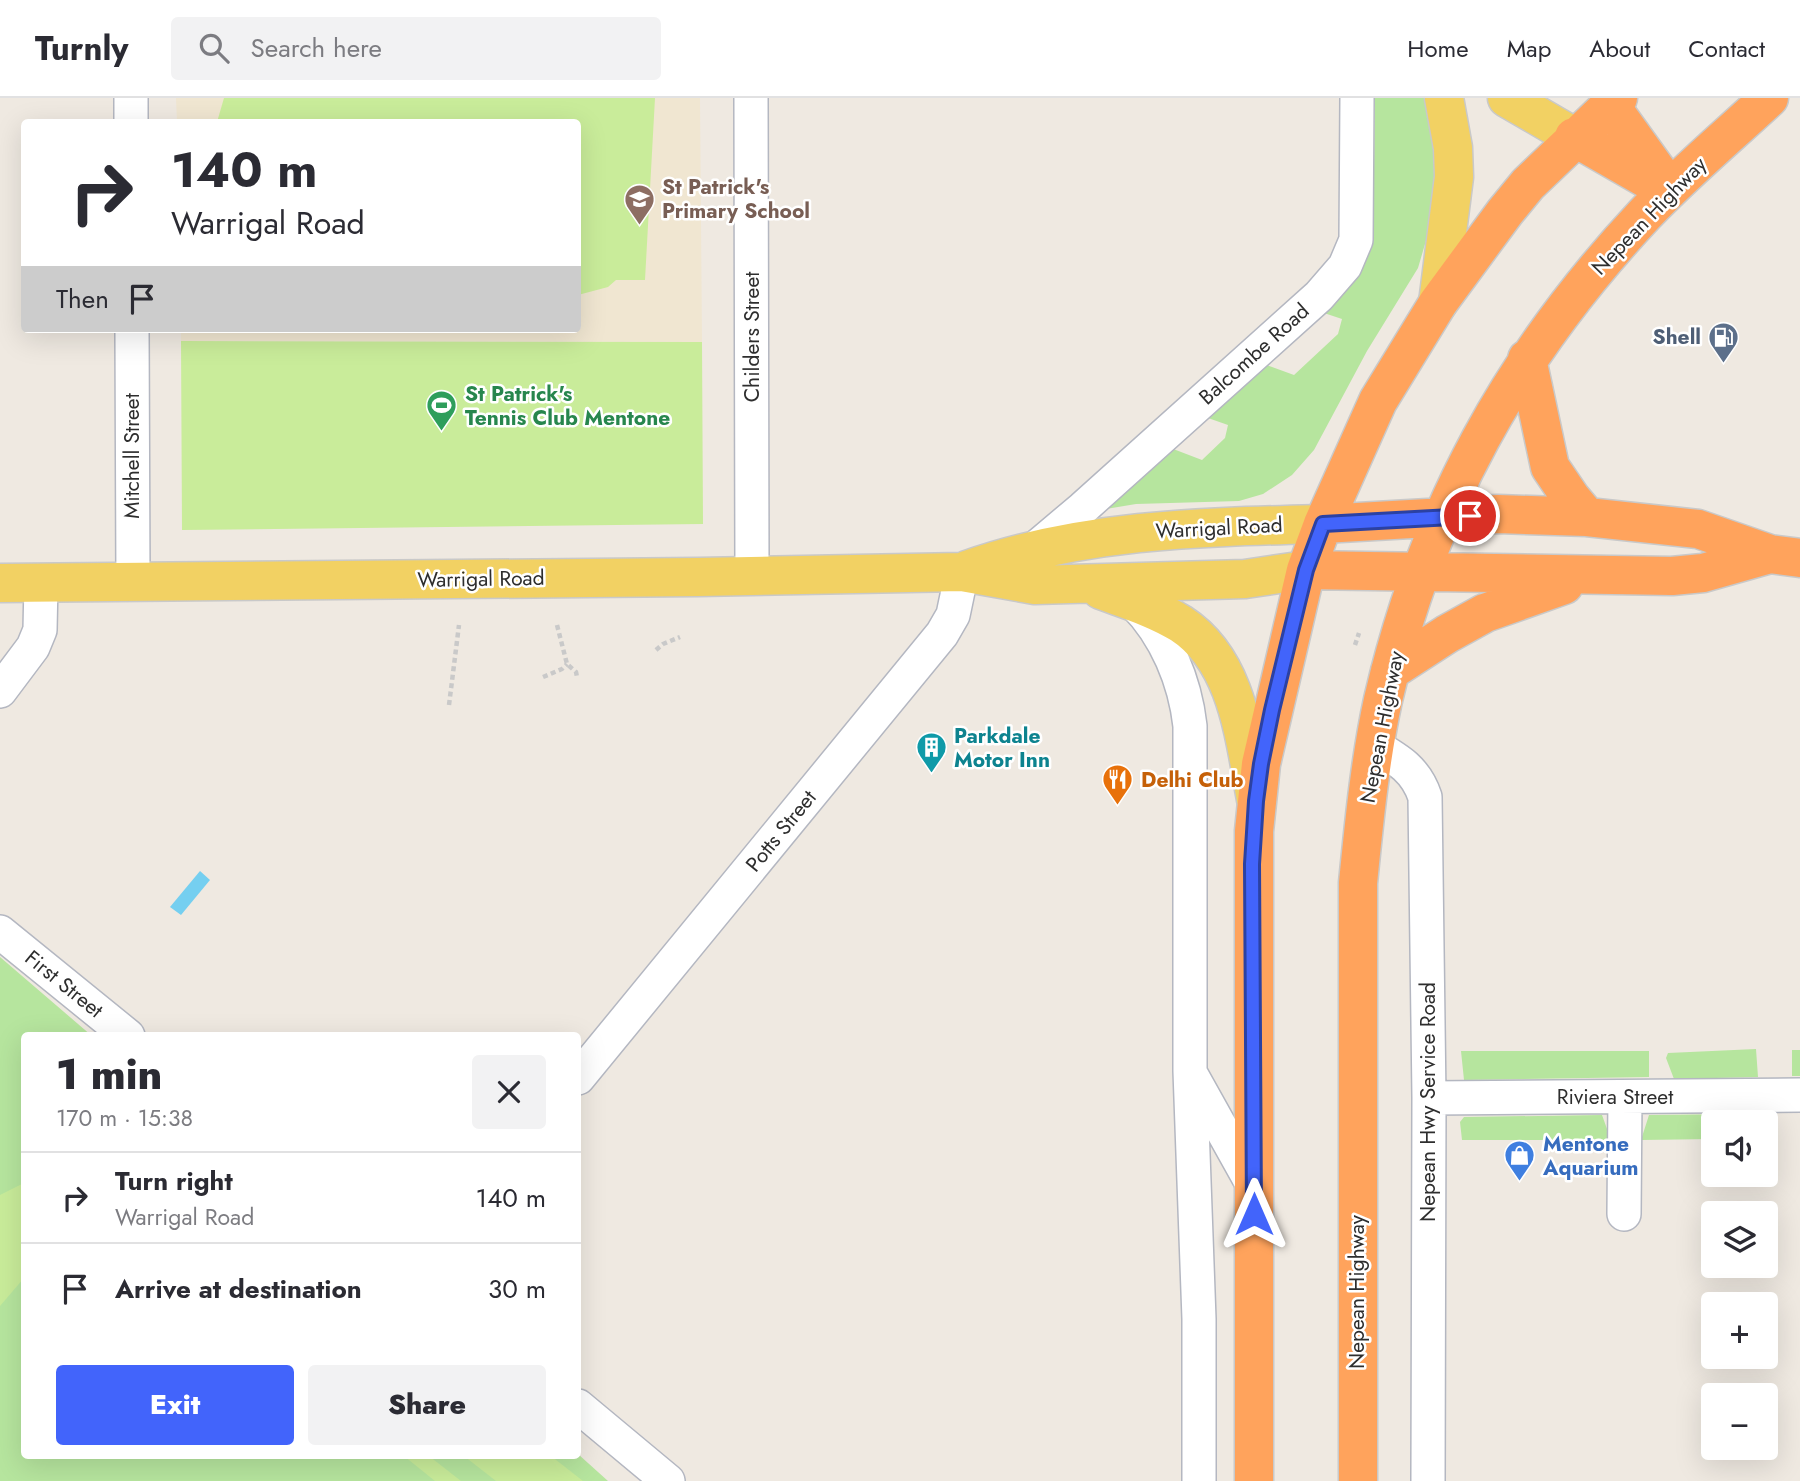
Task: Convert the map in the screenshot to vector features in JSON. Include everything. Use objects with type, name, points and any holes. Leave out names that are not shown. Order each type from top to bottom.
[{"type":"highway","name":"Nepean Highway","points":[[1358,1481],[1358,883],[1375,746],[1390,671],[1405,618],[1442,517],[1466,464],[1527,359],[1589,278],[1669,190],[1769,98]]},
{"type":"highway","points":[[1254,1481],[1252,864],[1261,764],[1306,570],[1323,524],[1378,401],[1438,303],[1485,237],[1528,184],[1611,100],[1669,190]]},
{"type":"highway","points":[[1574,137],[1669,190]]},
{"type":"highway","points":[[1527,359],[1550,467],[1587,517]]},
{"type":"highway","name":"Warrigal Road","points":[[1323,524],[1498,514],[1587,517],[1698,528],[1785,556]]},
{"type":"highway","name":"Warrigal Road","points":[[1306,570],[1672,576],[1703,573],[1785,556]]},
{"type":"highway","points":[[1390,671],[1485,613],[1593,575]]},
{"type":"main road","points":[[1438,303],[1454,177],[1444,98]]},
{"type":"main road","points":[[1507,98],[1574,137]]},
{"type":"main road","name":"Warrigal Road","points":[[962,572],[1031,551],[1126,533],[1323,524]]},
{"type":"main road","name":"Warrigal Road","points":[[0,583],[962,572],[1035,585],[1245,579],[1306,570]]},
{"type":"main road","points":[[1086,584],[1183,626],[1198,637],[1217,661],[1237,706],[1256,801]]},
{"type":"street","points":[[131,98],[131,119]]},
{"type":"street","name":"Childers Street","points":[[751,98],[752,576]]},
{"type":"street","name":"Balcombe Road","points":[[1031,551],[1083,508],[1339,276],[1350,258],[1357,233],[1357,98]]},
{"type":"street","name":"Mitchell Street","points":[[132,333],[133,582]]},
{"type":"street","name":"Potts Street","points":[[581,1074],[942,635],[953,615],[962,572]]},
{"type":"street","points":[[0,691],[33,648],[40,630],[41,583]]},
{"type":"street","points":[[1134,603],[1154,626],[1172,659],[1184,691],[1189,716],[1190,1071],[1199,1319],[1199,1481]]},
{"type":"street","name":"Nepean Hwy Service Road","points":[[1375,746],[1403,762],[1414,773],[1425,797],[1429,1098],[1429,1481]]},
{"type":"street","name":"First Street","points":[[0,932],[123,1032]]},
{"type":"street","points":[[1190,1071],[1254,1187]]},
{"type":"street","name":"Riviera Street","points":[[1429,1098],[1800,1095]]},
{"type":"street","points":[[1624,1214],[1625,1097]]},
{"type":"street","points":[[581,1408],[668,1481]]},
{"type":"path","points":[[449,705],[459,625]]},
{"type":"path","points":[[557,625],[567,664],[576,672],[576,677]]},
{"type":"path","points":[[1355,645],[1359,633]]},
{"type":"path","points":[[656,650],[680,637]]},
{"type":"path","points":[[543,677],[567,664]]},
{"type":"shaded area","name":"St Patrick's Primary School","points":[[176,98],[700,98],[702,342],[181,341],[181,333],[581,333],[581,119],[177,119]]},
{"type":"green space","points":[[224,98],[655,98],[645,280],[616,280],[608,287],[581,294],[581,119],[218,119]]},
{"type":"green space","points":[[1375,98],[1425,98],[1430,110],[1435,144],[1437,203],[1418,268],[1367,351],[1314,450],[1292,475],[1263,494],[1239,501],[1136,504],[1106,509],[1168,447],[1202,460],[1225,438],[1228,425],[1208,418],[1261,363],[1294,375],[1338,334],[1342,319],[1318,311],[1344,288],[1358,271],[1373,240]]},
{"type":"green space","name":"St Patrick's Tennis Club Mentone","points":[[181,341],[702,342],[703,524],[182,530]]},
{"type":"green space","points":[[0,957],[87,1032],[21,1032],[21,1459],[581,1459],[581,1457],[608,1481],[0,1481]]},
{"type":"green space","points":[[1756,1049],[1758,1077],[1674,1079],[1666,1058],[1668,1053]]},
{"type":"green space","points":[[1792,1050],[1800,1050],[1800,1076],[1792,1076]]},
{"type":"green space","points":[[1461,1051],[1649,1051],[1649,1077],[1464,1080]]},
{"type":"green space","points":[[1701,1114],[1701,1139],[1641,1140],[1649,1115]]},
{"type":"green space","points":[[1602,1115],[1611,1140],[1462,1140],[1460,1122],[1464,1117]]},
{"type":"green space","points":[[21,1184],[21,1282],[0,1306],[0,1195]]},
{"type":"green space","points":[[408,1459],[433,1459],[461,1481],[435,1481]]},
{"type":"green space","points":[[468,1459],[555,1459],[583,1481],[496,1481]]},
{"type":"water","points":[[200,871],[210,880],[181,915],[170,907]]},
{"type":"place","name":"St Patrick's Primary School","points":[[639,226]]},
{"type":"place","name":"Shell","points":[[1724,364]]},
{"type":"place","name":"St Patrick's Tennis Club Mentone","points":[[442,433]]},
{"type":"place","name":"Parkdale Motor Inn","points":[[931,775]]},
{"type":"place","name":"Delhi Club","points":[[1118,807]]},
{"type":"place","name":"Mentone Aquarium","points":[[1520,1183]]},
{"type":"route","points":[[1254,1214],[1254,831],[1265,743],[1306,570],[1323,524],[1470,516]]}]
